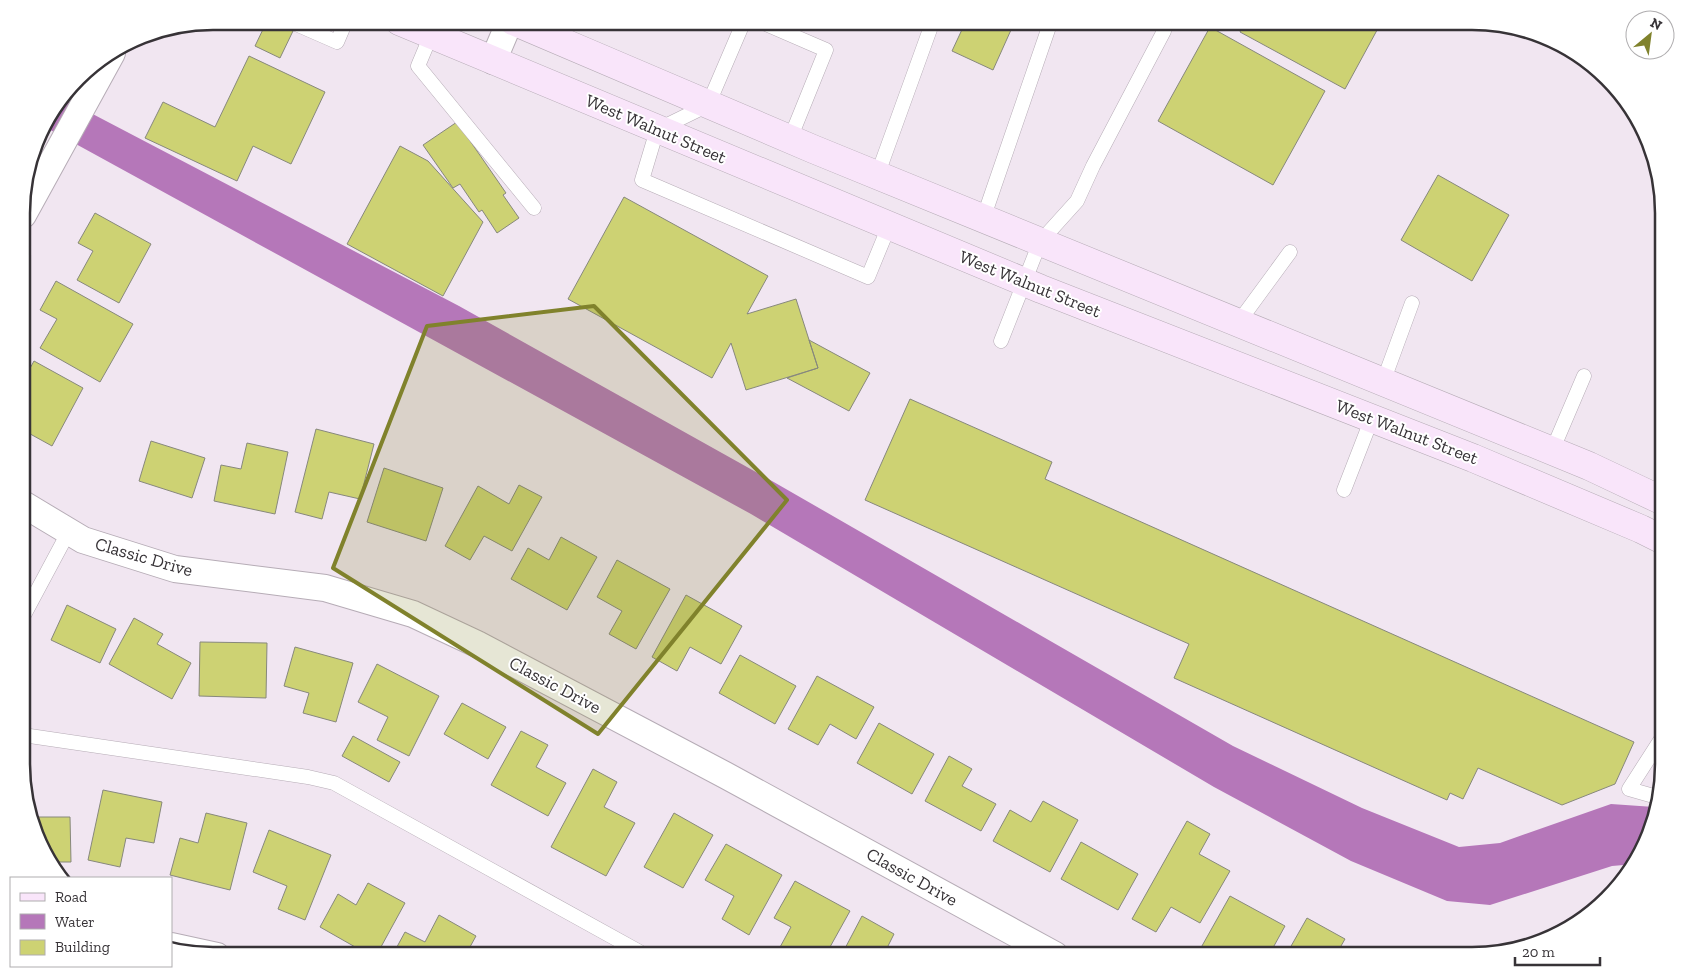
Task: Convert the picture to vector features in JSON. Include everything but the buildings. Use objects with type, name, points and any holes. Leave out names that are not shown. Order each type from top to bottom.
[{"type":"main road","name":"West Walnut Street","points":[[420,30],[1024,282],[1473,458],[1655,536]]},
{"type":"main road","name":"West Walnut Street","points":[[532,30],[877,176],[1546,448],[1655,497]]},
{"type":"main road","points":[[1208,354],[1248,341],[1326,373],[1359,382],[1383,382]]},
{"type":"main road","points":[[1372,418],[1377,406],[1390,401],[1400,401],[1424,407],[1480,430],[1546,448]]},
{"type":"street","points":[[493,61],[507,30]]},
{"type":"street","points":[[30,202],[57,152],[83,93],[100,70]]},
{"type":"street","name":"Classic Drive","points":[[30,508],[84,540],[175,569],[325,588],[413,614],[477,644],[708,766],[1039,947]]},
{"type":"lane","points":[[310,30],[337,42],[342,30]]},
{"type":"lane","points":[[740,30],[708,105],[657,130],[642,180],[868,277],[889,226]]},
{"type":"lane","points":[[780,30],[826,50],[790,139]]},
{"type":"lane","points":[[877,176],[930,30]]},
{"type":"lane","points":[[983,219],[1048,30]]},
{"type":"lane","points":[[1001,341],[1040,242],[1077,201],[1093,166],[1164,30]]},
{"type":"lane","points":[[431,35],[418,66],[534,208]]},
{"type":"lane","points":[[1238,323],[1290,252]]},
{"type":"lane","points":[[1383,382],[1412,303]]},
{"type":"lane","points":[[1546,448],[1584,376]]},
{"type":"lane","points":[[1344,490],[1372,418]]},
{"type":"lane","points":[[30,604],[69,531]]},
{"type":"lane","points":[[30,736],[308,777],[334,783],[631,947]]},
{"type":"lane","points":[[1652,795],[1629,789],[1655,748]]},
{"type":"highlighted area","points":[[594,306],[787,500],[598,734],[333,568],[427,326]]},
{"type":"water","points":[[69,101],[459,306],[772,481],[1233,746],[1362,808],[1459,847],[1500,843],[1611,804],[1650,807],[1645,823],[1636,845],[1624,865],[1612,866],[1490,905],[1447,901],[1351,861],[1214,787],[751,514],[50,130]]}]
